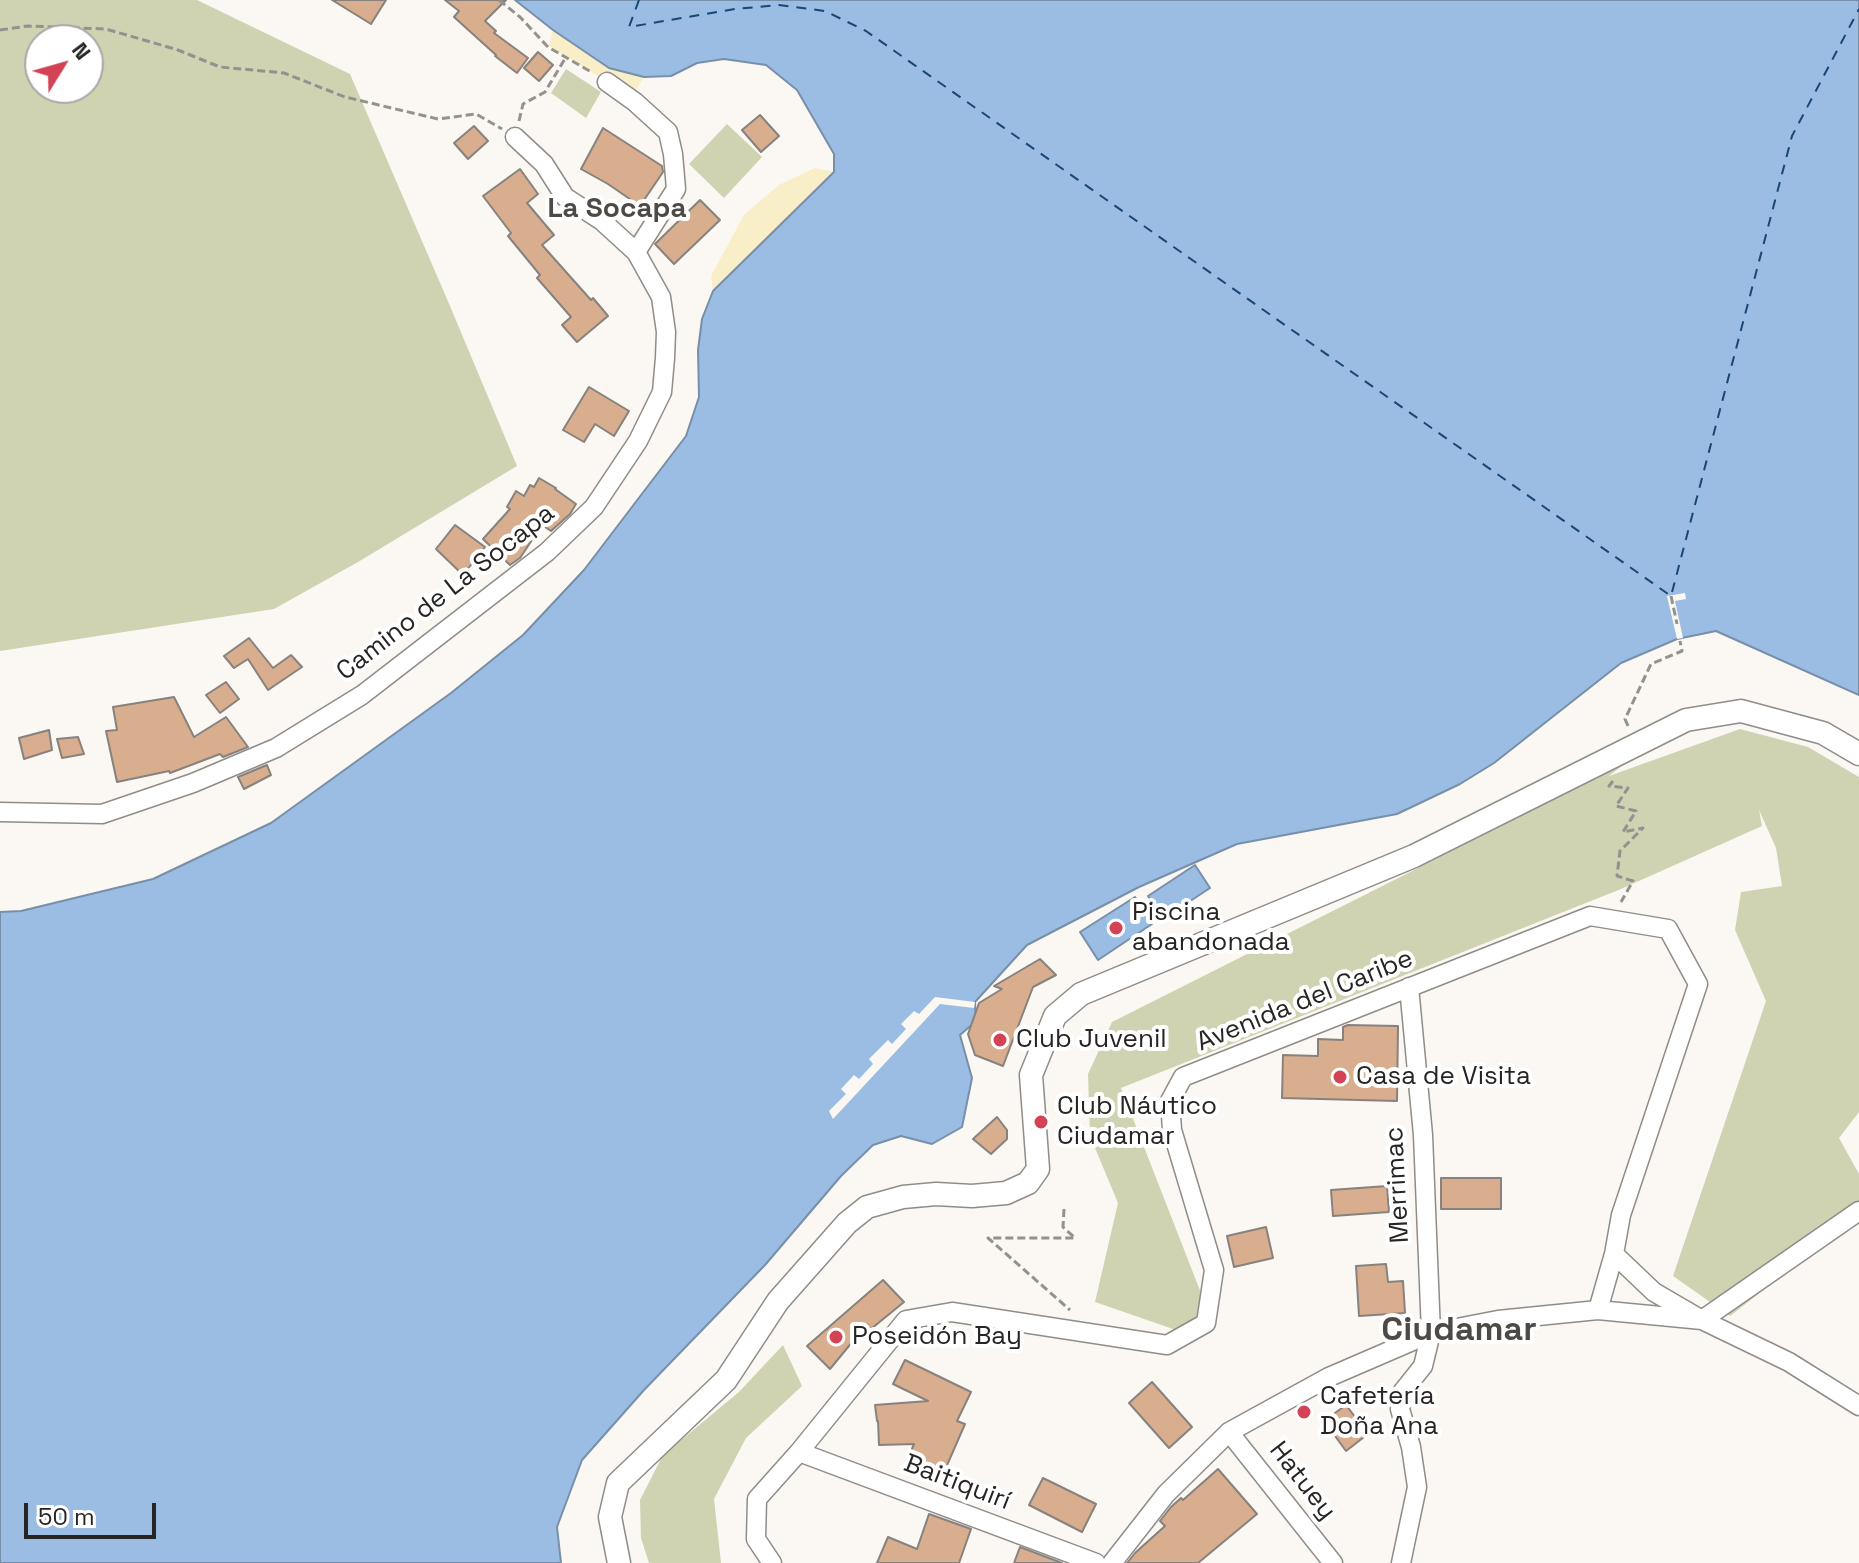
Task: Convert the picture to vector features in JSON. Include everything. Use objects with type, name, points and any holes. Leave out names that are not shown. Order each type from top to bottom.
[{"type":"main road","points":[[619,1563],[610,1517],[618,1483],[726,1380],[778,1301],[847,1223],[867,1207],[903,1197],[1006,1193],[1028,1183],[1038,1169],[1031,1075],[1055,1016],[1081,994],[1414,856],[1686,720],[1741,711],[1823,733],[1859,754]]},
{"type":"street","points":[[607,82],[668,132],[673,154],[676,189],[636,252]]},
{"type":"street","name":"Camino de La Socapa","points":[[0,812],[102,814],[193,783],[276,748],[362,695],[547,552],[594,507],[638,441],[662,392],[666,332],[661,297],[636,252],[602,221],[565,197],[544,164],[515,137]]},
{"type":"street","name":"Avenida del Caribe","points":[[772,1563],[756,1539],[757,1499],[906,1320],[952,1312],[1167,1345],[1206,1323],[1214,1270],[1172,1130],[1170,1101],[1183,1077],[1590,916],[1668,929],[1698,984],[1621,1215],[1598,1310]]},
{"type":"street","name":"Merrimac","points":[[1401,1563],[1417,1487],[1411,1447],[1400,1409],[1403,1391],[1423,1366],[1431,1333],[1423,1135],[1409,987]]},
{"type":"street","points":[[1112,1563],[1166,1494],[1229,1432],[1329,1377],[1431,1333],[1498,1320],[1598,1310],[1702,1320],[1859,1211]]},
{"type":"street","points":[[1614,1254],[1654,1292],[1702,1320],[1789,1362],[1859,1406]]},
{"type":"street","name":"Hatuey","points":[[1229,1432],[1333,1563]]},
{"type":"street","name":"Baitiquirí","points":[[799,1452],[1096,1563]]},
{"type":"path","points":[[499,0],[548,47],[607,82]]},
{"type":"path","points":[[0,30],[28,26],[106,29],[178,50],[220,67],[284,73],[345,97],[438,119],[476,114],[515,137],[523,104],[545,92],[566,57]]},
{"type":"path","points":[[1671,596],[1677,624]]},
{"type":"path","points":[[1625,719],[1651,664],[1682,651],[1680,641]]},
{"type":"path","points":[[1612,919],[1633,881],[1617,876],[1620,851],[1643,828],[1623,832],[1636,811],[1616,806],[1628,788],[1609,786],[1616,776]]},
{"type":"path","points":[[1064,1209],[1063,1227],[1075,1238],[988,1238],[1073,1313]]},
{"type":"green space","points":[[0,0],[197,0],[350,74],[517,466],[274,609],[0,651]]},
{"type":"green space","points":[[566,69],[601,92],[586,118],[551,93]]},
{"type":"green space","points":[[727,124],[762,157],[724,198],[689,164]]},
{"type":"green space","points":[[1740,729],[1808,747],[1859,777],[1859,1112],[1839,1138],[1859,1174],[1859,1216],[1730,1316],[1673,1276],[1766,1001],[1735,930],[1741,892],[1782,886],[1776,848],[1759,810],[1762,826],[1621,889],[1121,1088],[1208,1311],[1176,1330],[1095,1302],[1118,1203],[1090,1136],[1088,1074],[1112,1022],[1623,765],[1609,776]]},
{"type":"green space","points":[[783,1345],[802,1386],[746,1438],[714,1499],[721,1563],[649,1563],[641,1538],[640,1500],[663,1455],[739,1392]]},
{"type":"sand","points":[[553,30],[609,68],[644,77],[632,97],[549,46]]},
{"type":"sand","points":[[815,168],[834,172],[713,291],[711,276],[744,215],[779,185]]},
{"type":"water","points":[[515,0],[1859,0],[1859,695],[1716,631],[1677,639],[1621,663],[1494,763],[1460,784],[1397,814],[1237,844],[1139,887],[1027,945],[975,1002],[976,1021],[960,1035],[972,1078],[962,1127],[932,1144],[901,1136],[873,1145],[841,1176],[765,1265],[644,1390],[582,1460],[557,1527],[561,1563],[0,1563],[0,912],[21,911],[153,879],[271,823],[451,693],[523,635],[584,570],[686,436],[699,397],[698,350],[702,319],[713,291],[834,172],[834,154],[797,90],[766,65],[724,59],[697,63],[671,76],[644,77],[609,68]]},
{"type":"water","name":"Piscina abandonada","points":[[1195,865],[1210,888],[1163,919],[1148,896]]},
{"type":"water","name":"Piscina abandonada","points":[[1135,897],[1152,924],[1098,960],[1080,932]]},
{"type":"pier","points":[[1685,593],[1686,599],[1675,601],[1683,638],[1677,639],[1667,596]]},
{"type":"pier","points":[[935,997],[975,1002],[974,1008],[940,1004],[833,1119],[829,1111],[846,1094],[841,1089],[854,1075],[859,1079],[873,1064],[869,1059],[888,1040],[892,1044],[906,1029],[901,1024],[914,1011],[919,1014]]},
{"type":"building","points":[[332,0],[386,0],[371,24]]},
{"type":"building","points":[[445,0],[506,0],[485,21],[496,31],[494,33],[528,58],[517,73],[454,17],[459,11]]},
{"type":"building","points":[[538,52],[553,65],[539,81],[524,68]]},
{"type":"building","points":[[760,115],[779,136],[761,152],[742,130]]},
{"type":"building","points":[[474,126],[488,141],[468,159],[454,143]]},
{"type":"building","points":[[603,128],[662,166],[663,172],[640,206],[581,169]]},
{"type":"building","points":[[520,169],[538,194],[527,203],[554,235],[542,245],[608,316],[577,342],[562,325],[571,317],[537,278],[540,275],[508,236],[511,233],[483,196]]},
{"type":"building","points":[[700,200],[720,220],[674,264],[655,244]]},
{"type":"building","points":[[589,387],[629,411],[614,436],[595,424],[584,442],[563,430]]},
{"type":"building","points":[[539,478],[576,504],[551,531],[542,525],[520,558],[510,565],[483,539],[510,509],[507,507],[516,491],[524,496],[530,485],[534,487]]},
{"type":"building","points":[[455,525],[485,547],[463,575],[436,549]]},
{"type":"building","points":[[249,638],[273,668],[291,655],[302,667],[268,690],[248,659],[234,668],[224,656]]},
{"type":"building","points":[[226,682],[239,699],[220,713],[206,695]]},
{"type":"building","points":[[174,697],[194,737],[226,717],[248,747],[170,773],[117,782],[106,731],[117,730],[113,707]]},
{"type":"building","points":[[49,730],[52,750],[24,759],[19,738]]},
{"type":"building","points":[[78,737],[84,754],[62,758],[57,739]]},
{"type":"building","points":[[267,765],[271,775],[244,789],[238,777]]},
{"type":"building","points":[[1040,959],[1056,975],[1033,987],[1003,1066],[975,1055],[968,1034],[979,1003],[1002,989],[994,986]]},
{"type":"building","name":"Casa de Visita","points":[[1398,1026],[1397,1101],[1282,1098],[1283,1055],[1318,1056],[1318,1039],[1343,1040],[1343,1027]]},
{"type":"building","points":[[997,1117],[1007,1130],[1007,1139],[991,1154],[973,1139]]},
{"type":"building","points":[[1441,1178],[1501,1178],[1501,1209],[1441,1209]]},
{"type":"building","points":[[1387,1186],[1389,1212],[1333,1216],[1331,1190]]},
{"type":"building","points":[[1266,1227],[1273,1258],[1234,1267],[1227,1236]]},
{"type":"building","points":[[1386,1264],[1388,1282],[1403,1281],[1405,1313],[1359,1316],[1356,1266]]},
{"type":"building","points":[[883,1280],[904,1302],[871,1329],[867,1324],[830,1369],[807,1346]]},
{"type":"building","points":[[905,1360],[971,1392],[957,1421],[965,1424],[941,1479],[906,1463],[914,1444],[879,1445],[875,1405],[928,1401],[893,1384]]},
{"type":"building","points":[[1152,1382],[1192,1427],[1169,1448],[1129,1403]]},
{"type":"building","points":[[1346,1405],[1368,1434],[1346,1451],[1324,1421]]},
{"type":"building","points":[[1218,1469],[1257,1514],[1198,1563],[1127,1563],[1165,1526],[1160,1521],[1171,1507]]},
{"type":"building","points":[[1043,1478],[1096,1504],[1082,1532],[1029,1505]]},
{"type":"building","points":[[929,1514],[971,1529],[959,1563],[877,1563],[888,1537],[917,1549]]},
{"type":"building","points":[[1020,1547],[1062,1563],[1014,1563]]},
{"type":"ferry route","points":[[639,0],[629,27],[735,9],[779,5],[825,11],[866,31],[1671,596],[1792,136],[1859,9]]},
{"type":"place","name":"Piscina abandonada","points":[[1116,928]]},
{"type":"place","name":"Club Juvenil","points":[[1000,1040]]},
{"type":"place","name":"Casa de Visita","points":[[1340,1077]]},
{"type":"place","name":"Club Náutico Ciudamar","points":[[1041,1122]]},
{"type":"place","name":"Poseidón Bay","points":[[836,1337]]},
{"type":"place","name":"Cafetería Doña Ana","points":[[1304,1412]]},
{"type":"district","name":"La Socapa","points":[[617,209]]},
{"type":"district","name":"Ciudamar","points":[[1459,1331]]}]
